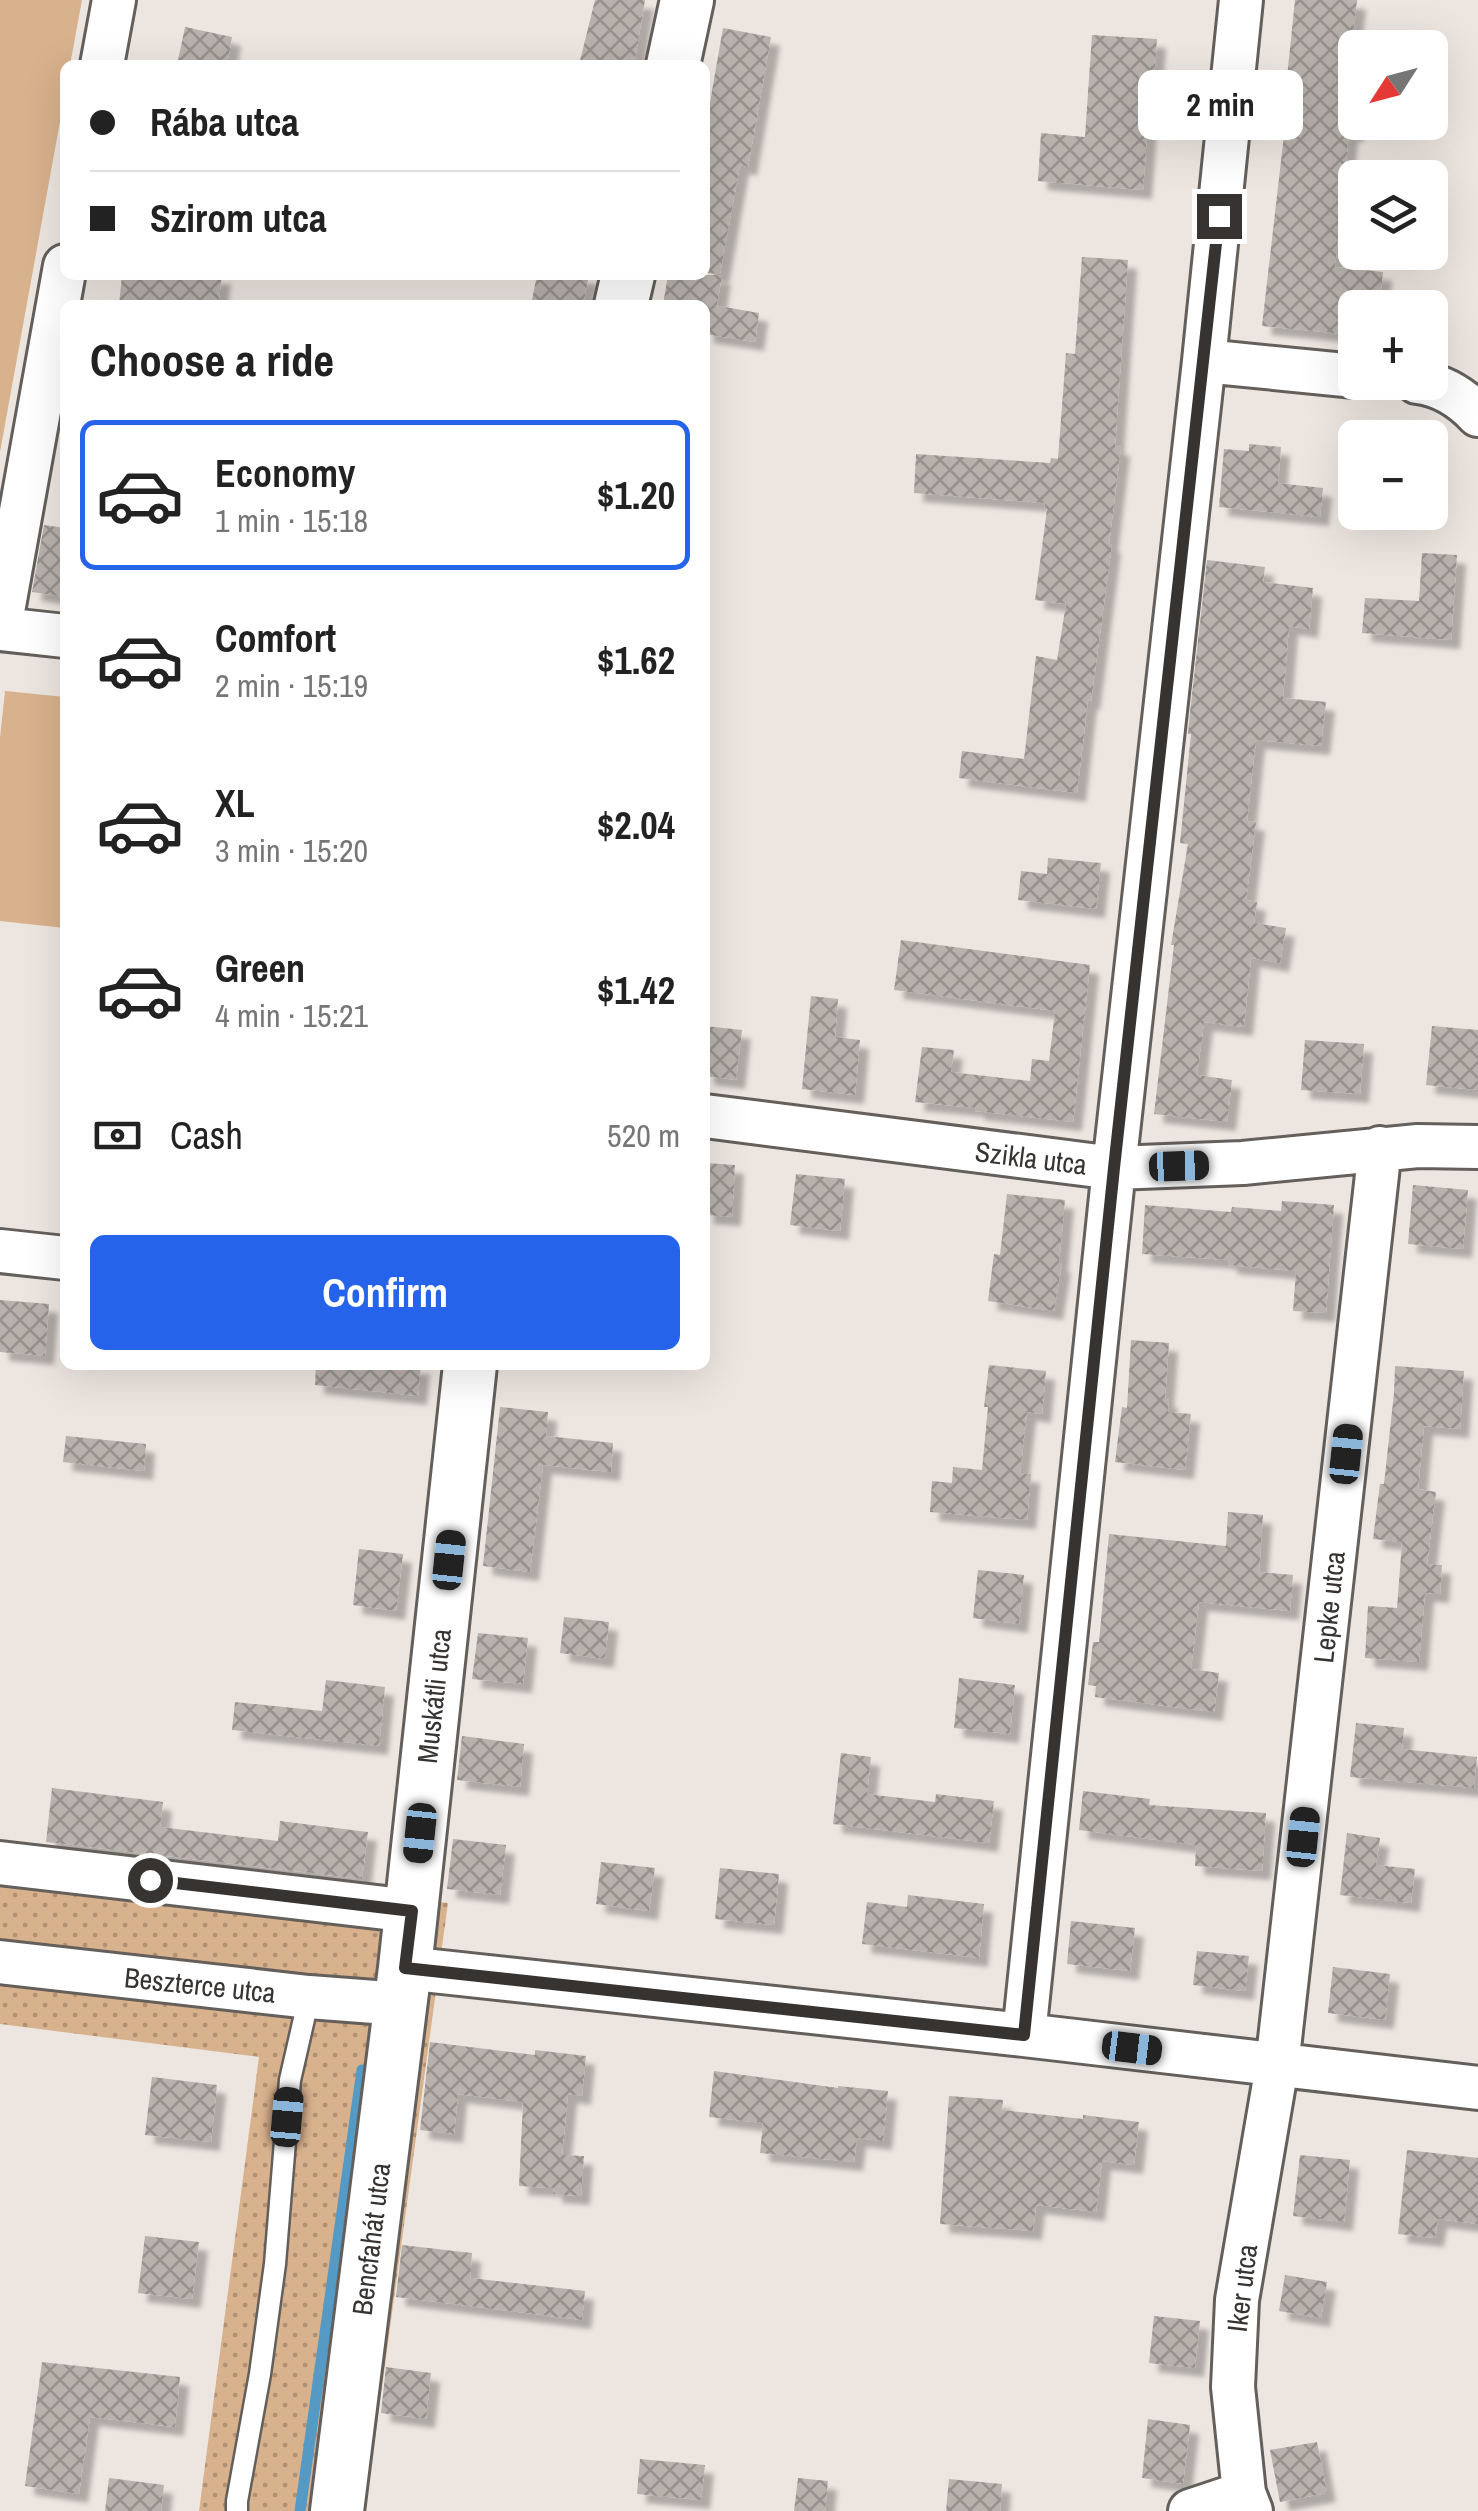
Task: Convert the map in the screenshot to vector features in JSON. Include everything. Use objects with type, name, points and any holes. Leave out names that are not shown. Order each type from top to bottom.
[{"type":"street","points":[[103,60],[114,0]]},
{"type":"street","points":[[674,60],[687,0]]},
{"type":"street","points":[[1024,2035],[1241,0]]},
{"type":"street","points":[[60,635],[0,629],[62,280]]},
{"type":"street","points":[[1204,361],[1338,374]]},
{"type":"street","points":[[1448,392],[1462,398],[1478,416]]},
{"type":"street","name":"Szikla utca","points":[[710,1117],[1114,1168],[1243,1163],[1380,1148],[1478,1148]]},
{"type":"street","name":"Lepke utca","points":[[1278,2066],[1380,1148]]},
{"type":"street","points":[[0,1250],[60,1257]]},
{"type":"street","name":"Muskátli utca","points":[[403,1986],[469,1370]]},
{"type":"street","points":[[0,1863],[412,1911]]},
{"type":"street","name":"Beszterce utca","points":[[0,1962],[308,1997],[403,1986],[1024,2035],[1478,2088]]},
{"type":"street","name":"Bencfahát utca","points":[[337,2511],[403,1986]]},
{"type":"street","name":"Iker utca","points":[[1247,2502],[1234,2387],[1237,2300],[1278,2066]]},
{"type":"street","points":[[1190,2511],[1247,2502]]},
{"type":"lane","points":[[237,2511],[274,2264],[290,2080],[308,1997]]},
{"type":"shaded area","points":[[0,0],[82,0],[71,60],[60,60],[60,122],[0,452]]},
{"type":"shaded area","points":[[5,691],[60,696],[60,927],[0,921],[0,738]]},
{"type":"shaded area","points":[[0,1850],[448,1903],[365,2511],[199,2511],[259,2057],[0,2024]]},
{"type":"building","points":[[595,0],[645,0],[635,60],[580,60]]},
{"type":"building","points":[[1295,0],[1357,0],[1354,30],[1338,30],[1338,140],[1348,140],[1346,160],[1338,160],[1335,267],[1383,272],[1381,290],[1338,290],[1338,333],[1262,326],[1285,126],[1282,125]]},
{"type":"building","points":[[185,27],[232,37],[228,60],[178,60]]},
{"type":"building","points":[[723,28],[771,37],[748,167],[740,165],[720,274],[710,273],[710,102]]},
{"type":"building","points":[[1092,35],[1157,39],[1143,190],[1038,181],[1041,133],[1085,137]]},
{"type":"building","points":[[1082,257],[1128,260],[1115,446],[1121,447],[1112,544],[1077,793],[959,778],[962,751],[1024,759],[1036,656],[1057,660],[1066,604],[1035,600],[1045,503],[914,493],[916,454],[1050,463],[1051,458],[1058,459],[1066,353],[1075,354]]},
{"type":"building","points":[[710,275],[722,275],[717,305],[713,305],[759,313],[755,342],[710,335],[710,300],[664,300],[667,280],[710,280]]},
{"type":"building","points":[[122,280],[221,280],[219,300],[120,300]]},
{"type":"building","points":[[536,280],[588,280],[584,300],[532,300]]},
{"type":"building","points":[[1249,444],[1281,447],[1278,483],[1323,488],[1320,517],[1219,507],[1224,449],[1249,451]]},
{"type":"building","points":[[44,525],[60,527],[60,596],[32,592]]},
{"type":"building","points":[[1422,553],[1457,555],[1451,640],[1362,633],[1365,598],[1419,601]]},
{"type":"building","points":[[1207,560],[1265,567],[1263,582],[1313,588],[1309,629],[1289,626],[1283,698],[1326,702],[1321,746],[1256,740],[1247,821],[1256,822],[1246,900],[1257,902],[1254,923],[1286,928],[1280,963],[1251,958],[1244,1027],[1204,1022],[1197,1075],[1232,1080],[1227,1122],[1154,1114],[1171,945],[1188,844],[1180,843]]},
{"type":"building","points":[[1048,858],[1101,863],[1096,909],[1018,900],[1021,871],[1047,874]]},
{"type":"building","points":[[901,940],[1090,965],[1073,1122],[915,1102],[922,1047],[954,1050],[951,1072],[1030,1081],[1032,1059],[1049,1061],[1055,1011],[894,990]]},
{"type":"building","points":[[811,996],[838,999],[835,1037],[860,1040],[855,1095],[802,1089]]},
{"type":"building","points":[[1432,1026],[1478,1030],[1478,1090],[1426,1085]]},
{"type":"building","points":[[710,1027],[742,1030],[736,1080],[710,1077]]},
{"type":"building","points":[[1305,1040],[1364,1044],[1360,1094],[1301,1090]]},
{"type":"building","points":[[710,1163],[735,1165],[732,1217],[710,1215]]},
{"type":"building","points":[[796,1174],[845,1179],[840,1231],[790,1225]]},
{"type":"building","points":[[1413,1185],[1468,1190],[1463,1249],[1408,1244]]},
{"type":"building","points":[[1007,1194],[1065,1200],[1062,1264],[1054,1311],[988,1301],[994,1254],[1000,1255]]},
{"type":"building","points":[[1282,1201],[1334,1205],[1326,1313],[1293,1311],[1296,1271],[1228,1265],[1228,1260],[1142,1254],[1145,1205],[1231,1212],[1232,1207],[1281,1211]]},
{"type":"building","points":[[0,1300],[49,1304],[45,1356],[0,1352]]},
{"type":"building","points":[[1131,1340],[1169,1343],[1165,1399],[1169,1400],[1168,1412],[1191,1414],[1185,1470],[1115,1462],[1122,1407],[1127,1408]]},
{"type":"building","points":[[989,1365],[1046,1371],[1042,1414],[1027,1412],[1020,1473],[1031,1474],[1027,1520],[930,1512],[932,1481],[952,1483],[953,1467],[982,1470]]},
{"type":"building","points":[[1395,1366],[1464,1371],[1460,1429],[1424,1426],[1418,1489],[1436,1492],[1427,1564],[1442,1565],[1440,1594],[1425,1593],[1419,1662],[1365,1658],[1368,1606],[1397,1608],[1402,1542],[1373,1539],[1380,1484],[1384,1484]]},
{"type":"building","points":[[316,1370],[421,1370],[418,1396],[315,1385]]},
{"type":"building","points":[[500,1407],[548,1412],[546,1436],[613,1443],[611,1472],[543,1465],[530,1572],[483,1566]]},
{"type":"building","points":[[66,1436],[146,1444],[144,1471],[63,1462]]},
{"type":"building","points":[[1228,1512],[1263,1515],[1259,1572],[1293,1575],[1290,1611],[1199,1602],[1191,1669],[1219,1673],[1214,1712],[1095,1697],[1096,1686],[1088,1685],[1093,1642],[1099,1642],[1109,1534],[1226,1546]]},
{"type":"building","points":[[359,1549],[403,1554],[396,1611],[353,1605]]},
{"type":"building","points":[[978,1570],[1024,1575],[1019,1624],[973,1618]]},
{"type":"building","points":[[564,1617],[609,1622],[605,1659],[560,1653]]},
{"type":"building","points":[[478,1633],[528,1638],[523,1684],[472,1679]]},
{"type":"building","points":[[959,1678],[1015,1685],[1010,1734],[954,1728]]},
{"type":"building","points":[[326,1680],[385,1687],[379,1746],[232,1730],[235,1702],[322,1711]]},
{"type":"building","points":[[1356,1723],[1404,1728],[1402,1749],[1477,1757],[1474,1788],[1350,1777]]},
{"type":"building","points":[[462,1736],[524,1744],[520,1787],[457,1780]]},
{"type":"building","points":[[841,1753],[871,1757],[867,1794],[935,1802],[936,1794],[994,1801],[989,1843],[833,1824]]},
{"type":"building","points":[[52,1788],[163,1802],[160,1827],[278,1841],[280,1821],[368,1832],[362,1879],[46,1842]]},
{"type":"building","points":[[1083,1791],[1150,1799],[1149,1805],[1266,1813],[1262,1871],[1195,1866],[1196,1845],[1079,1830]]},
{"type":"building","points":[[1347,1833],[1380,1838],[1376,1865],[1415,1869],[1411,1903],[1340,1895]]},
{"type":"building","points":[[453,1839],[506,1845],[500,1895],[447,1889]]},
{"type":"building","points":[[601,1862],[655,1868],[649,1911],[596,1904]]},
{"type":"building","points":[[720,1868],[779,1874],[774,1925],[715,1919]]},
{"type":"building","points":[[908,1895],[984,1904],[979,1958],[862,1944],[867,1902],[907,1907]]},
{"type":"building","points":[[1071,1921],[1135,1928],[1130,1971],[1067,1964]]},
{"type":"building","points":[[1197,1951],[1249,1956],[1245,1991],[1193,1985]]},
{"type":"building","points":[[1333,1967],[1390,1974],[1385,2020],[1328,2013]]},
{"type":"building","points":[[430,2042],[535,2055],[535,2050],[586,2056],[582,2096],[568,2094],[562,2155],[584,2156],[581,2196],[553,2194],[554,2188],[519,2186],[523,2102],[458,2094],[454,2134],[420,2130]]},
{"type":"building","points":[[714,2071],[888,2091],[883,2141],[857,2138],[854,2162],[760,2153],[763,2123],[709,2117]]},
{"type":"building","points":[[152,2077],[217,2085],[211,2142],[145,2135]]},
{"type":"building","points":[[949,2096],[1003,2100],[1002,2110],[1139,2122],[1134,2165],[1102,2161],[1096,2212],[1036,2205],[1033,2231],[940,2224]]},
{"type":"building","points":[[1407,2150],[1478,2158],[1478,2224],[1438,2219],[1435,2238],[1398,2234]]},
{"type":"building","points":[[1300,2155],[1350,2160],[1344,2222],[1293,2216]]},
{"type":"building","points":[[145,2236],[199,2242],[192,2299],[138,2293]]},
{"type":"building","points":[[402,2245],[472,2253],[470,2278],[585,2291],[582,2320],[396,2297]]},
{"type":"building","points":[[1285,2275],[1327,2282],[1321,2318],[1279,2311]]},
{"type":"building","points":[[1154,2316],[1200,2321],[1195,2368],[1149,2363]]},
{"type":"building","points":[[42,2362],[180,2377],[175,2427],[90,2417],[79,2494],[25,2486]]},
{"type":"building","points":[[386,2367],[431,2373],[426,2419],[381,2413]]},
{"type":"building","points":[[1148,2419],[1190,2425],[1183,2484],[1142,2478]]},
{"type":"building","points":[[1317,2442],[1327,2493],[1280,2502],[1270,2450]]},
{"type":"building","points":[[640,2459],[705,2465],[701,2500],[637,2494]]},
{"type":"building","points":[[109,2478],[164,2485],[161,2511],[105,2511]]},
{"type":"building","points":[[798,2478],[828,2481],[825,2511],[794,2511]]},
{"type":"building","points":[[949,2479],[1002,2484],[1000,2511],[946,2511]]},
{"type":"waterway","points":[[300,2511],[362,2070]]},
{"type":"route","points":[[150,1880],[412,1911],[405,1968],[1024,2035],[1219,216]]}]
